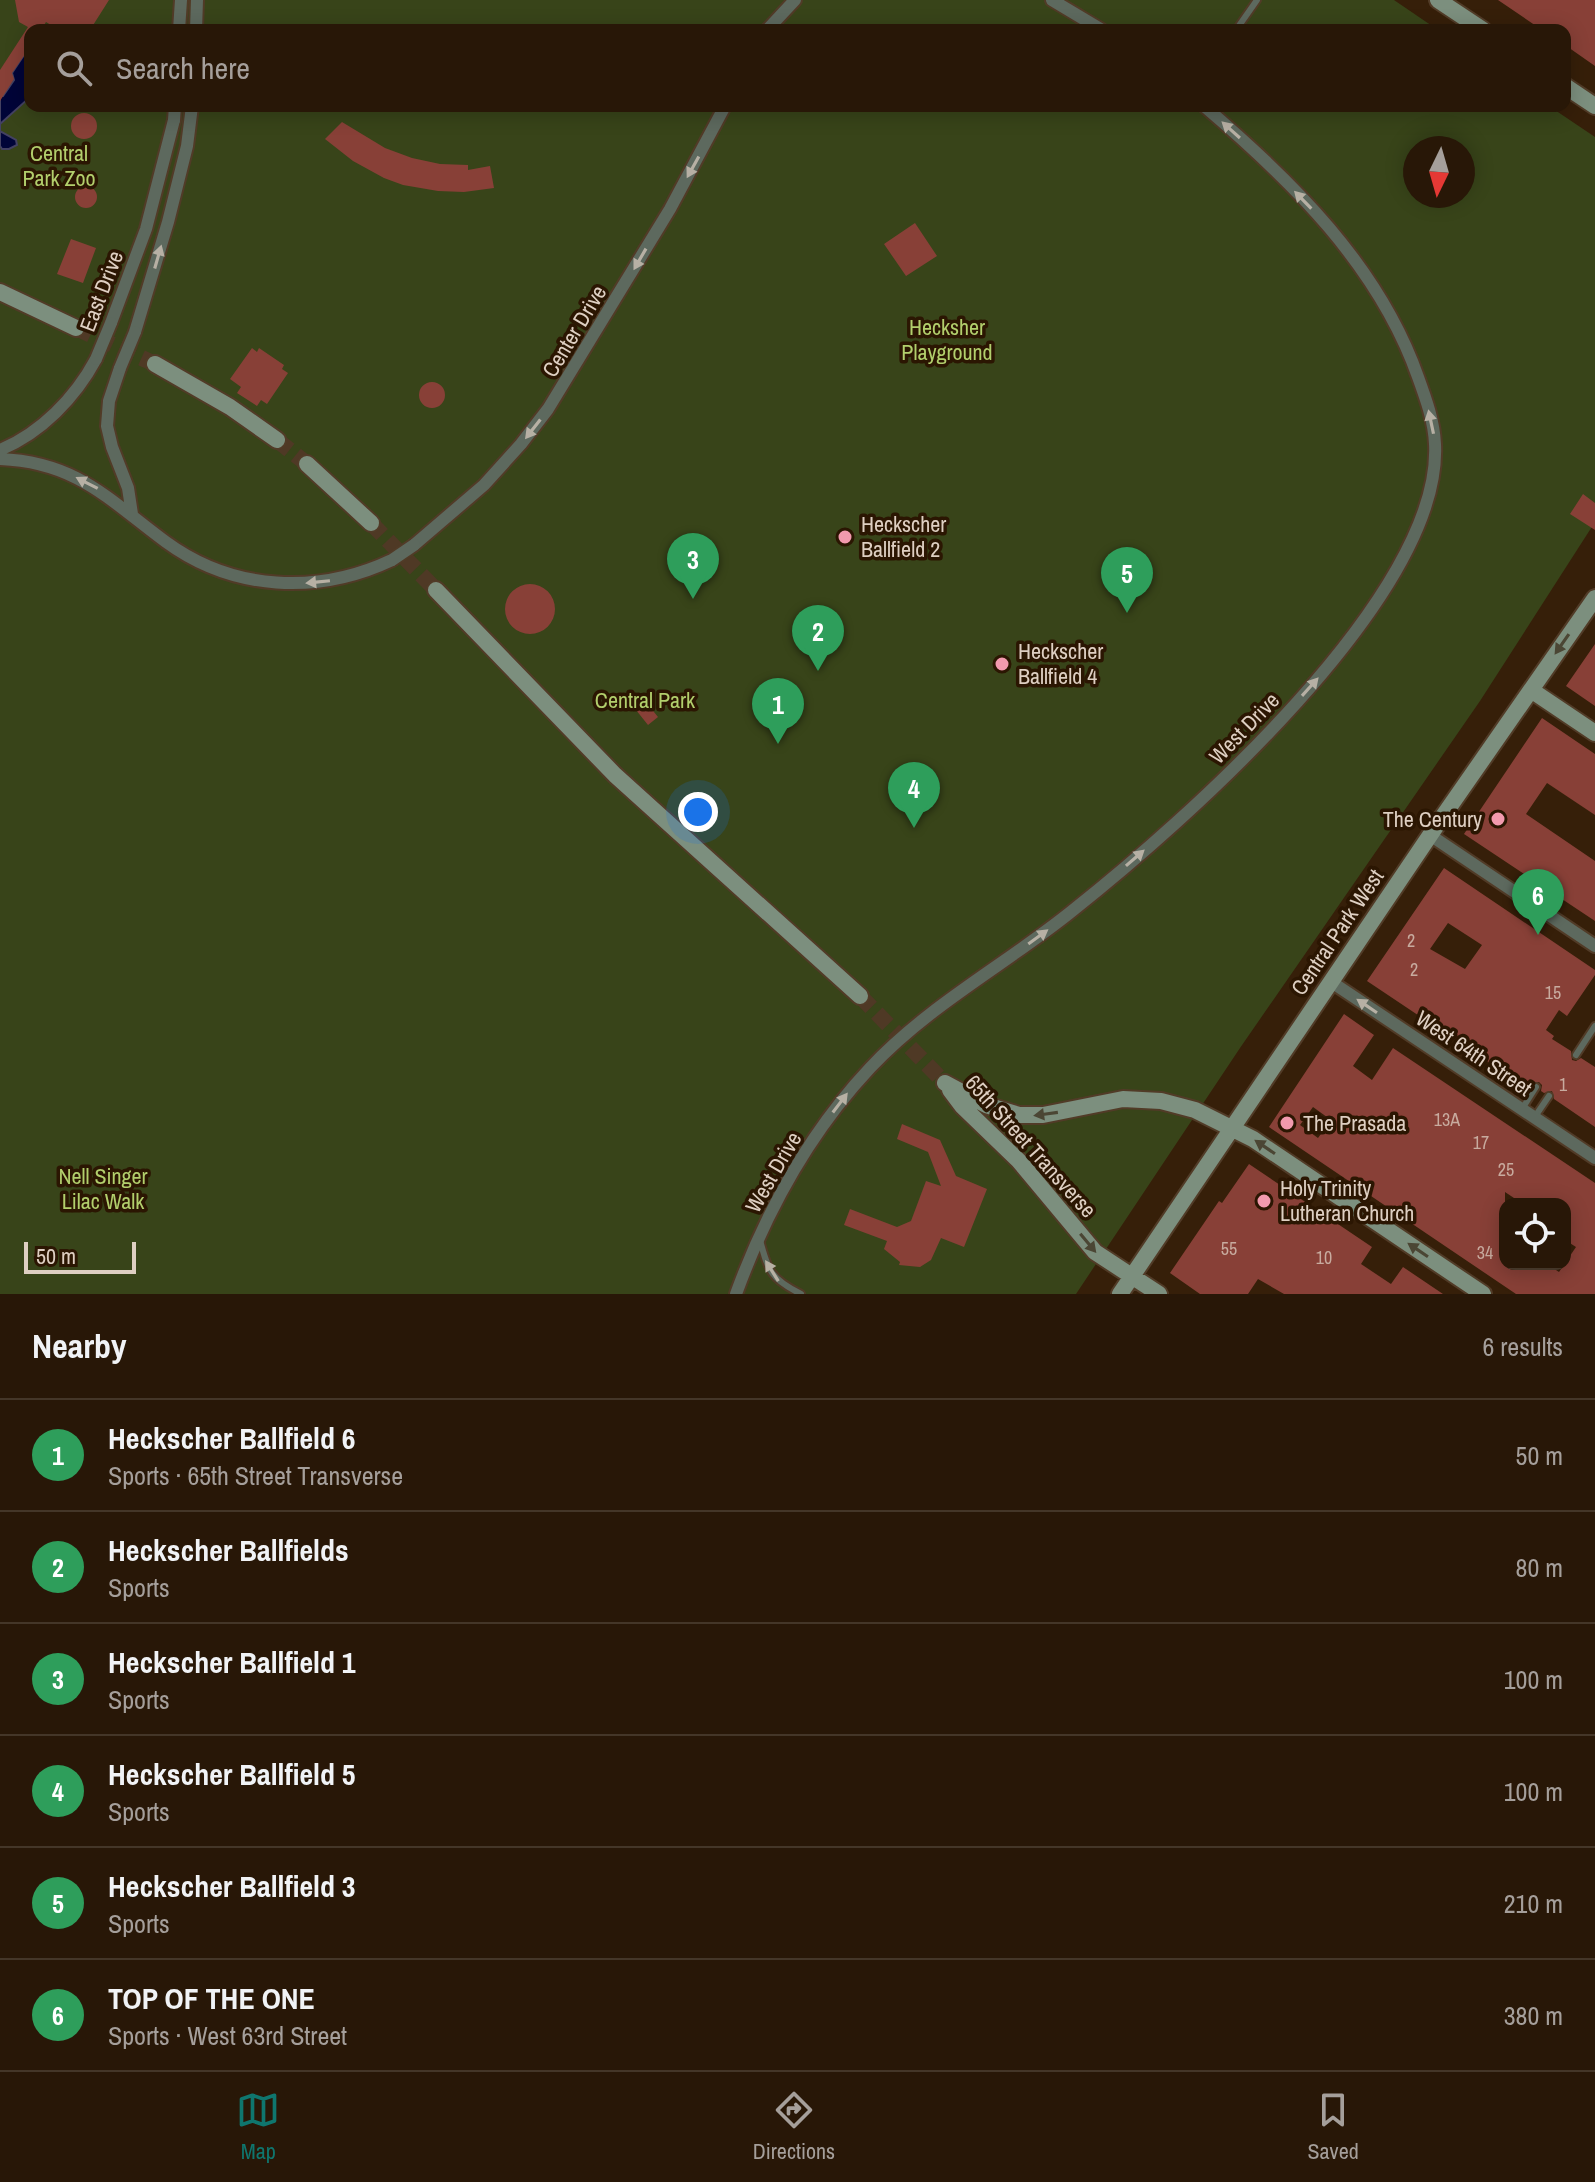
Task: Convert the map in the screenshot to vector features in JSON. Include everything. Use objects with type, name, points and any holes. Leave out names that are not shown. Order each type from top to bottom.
[{"type":"main road","points":[[1438,0],[1474,24]]},
{"type":"main road","points":[[1571,90],[1595,106]]},
{"type":"main road","points":[[4,295],[76,328]]},
{"type":"main road","points":[[155,364],[219,400],[277,440]]},
{"type":"main road","points":[[307,464],[371,523]]},
{"type":"main road","points":[[436,590],[615,775],[860,996]]},
{"type":"main road","name":"Central Park West","points":[[1120,1294],[1330,981],[1595,598]]},
{"type":"main road","points":[[1531,690],[1595,733]]},
{"type":"main road","name":"65th Street Transverse","points":[[1131,1277],[1095,1252],[1043,1188],[962,1106],[945,1083],[998,1109],[1030,1116],[1123,1099],[1173,1103],[1195,1110],[1253,1139],[1483,1294]]},
{"type":"main road","points":[[1131,1277],[1159,1294]]},
{"type":"street","points":[[179,24],[181,0]]},
{"type":"street","points":[[196,24],[197,0]]},
{"type":"street","points":[[773,24],[795,0]]},
{"type":"street","points":[[1052,0],[1092,24]]},
{"type":"street","name":"East Drive","points":[[0,450],[19,442],[62,407],[96,359],[146,229],[175,112]]},
{"type":"street","points":[[132,514],[128,488],[107,426],[109,401],[135,332],[168,222],[192,112]]},
{"type":"street","name":"Center Drive","points":[[132,514],[166,542],[200,563],[256,581],[285,584],[335,581],[392,560],[484,485],[521,444],[560,393],[660,226],[722,112]]},
{"type":"street","name":"West Drive","points":[[736,1294],[760,1236],[809,1148],[870,1067],[929,1013],[1042,934],[1115,876],[1249,754],[1332,662],[1375,603],[1411,539],[1427,499],[1435,456],[1433,430],[1413,361],[1393,318],[1365,273],[1337,237],[1267,163],[1212,112]]},
{"type":"street","points":[[0,459],[33,463],[67,473],[100,490],[132,514]]},
{"type":"street","points":[[1430,835],[1595,946]]},
{"type":"street","name":"West 64th Street","points":[[1330,981],[1595,1158]]},
{"type":"lane","points":[[1240,24],[1257,0]]},
{"type":"lane","points":[[1576,1055],[1595,1026]]},
{"type":"lane","points":[[1522,1109],[1536,1087]]},
{"type":"lane","points":[[1534,1118],[1549,1096]]},
{"type":"lane","points":[[760,1236],[771,1274],[783,1285],[801,1294]]},
{"type":"green space","name":"Central Park","points":[[0,0],[1394,0],[1429,24],[24,24],[24,112],[1558,112],[1595,137],[1595,522],[1480,701],[1240,1048],[1076,1294],[0,1294]]},
{"type":"shaded area","points":[[24,55],[24,103],[0,124],[0,96],[14,80],[12,73]]},
{"type":"shaded area","points":[[0,131],[16,140],[17,145],[2,149]]},
{"type":"building","points":[[15,0],[109,0],[94,24],[46,22],[24,25],[19,22]]},
{"type":"building","points":[[1498,0],[1595,0],[1595,66],[1571,49],[1571,24],[1533,24]]},
{"type":"building","points":[[24,33],[24,56],[12,73],[14,79],[0,101],[0,70]]},
{"type":"building","points":[[84,113],[93,117],[97,126],[93,135],[84,139],[75,135],[71,126],[75,117]]},
{"type":"building","points":[[342,122],[385,148],[412,158],[440,164],[468,165],[468,170],[490,166],[494,188],[438,191],[384,178],[353,161],[325,139]]},
{"type":"building","points":[[86,186],[94,189],[97,197],[94,205],[86,208],[78,205],[75,197],[78,189]]},
{"type":"building","points":[[915,223],[937,256],[906,276],[884,244]]},
{"type":"building","points":[[71,239],[96,248],[83,283],[57,274]]},
{"type":"building","points":[[252,348],[257,352],[259,348],[284,365],[282,369],[288,373],[267,404],[261,400],[257,406],[237,393],[241,387],[230,379]]},
{"type":"building","points":[[432,382],[441,386],[445,395],[441,404],[432,408],[423,404],[419,395],[423,386]]},
{"type":"building","points":[[1583,494],[1595,503],[1595,530],[1570,514]]},
{"type":"building","points":[[530,584],[548,591],[555,609],[548,627],[530,634],[512,627],[505,609],[512,591]]},
{"type":"building","points":[[1595,644],[1595,706],[1566,686]]},
{"type":"building","points":[[642,697],[658,717],[648,725],[632,705]]},
{"type":"building","name":"The Century","points":[[1542,718],[1595,754],[1595,815],[1547,783],[1526,814],[1595,861],[1595,921],[1464,834]]},
{"type":"building","points":[[1444,868],[1595,970],[1595,975],[1567,1016],[1559,1010],[1546,1030],[1554,1036],[1552,1039],[1571,1051],[1572,1060],[1581,1058],[1595,1067],[1595,1127],[1554,1099],[1552,1091],[1541,1091],[1539,1082],[1531,1084],[1524,1080],[1521,1084],[1367,981]],"holes":[[[1448,923],[1482,945],[1465,969],[1430,949]]]},
{"type":"building","points":[[1344,1014],[1374,1035],[1353,1066],[1372,1080],[1393,1048],[1595,1183],[1595,1294],[1516,1294],[1269,1127]],"holes":[[[1313,1107],[1331,1120],[1318,1138],[1300,1125]]]},
{"type":"building","points":[[902,1124],[940,1140],[956,1176],[987,1189],[964,1247],[941,1238],[931,1260],[920,1267],[899,1265],[900,1262],[884,1249],[887,1241],[844,1225],[850,1209],[897,1227],[911,1221],[926,1181],[941,1186],[928,1152],[897,1139]]},
{"type":"building","points":[[1249,1164],[1372,1247],[1361,1264],[1391,1284],[1403,1267],[1443,1294],[1284,1294],[1258,1279],[1248,1294],[1200,1294],[1170,1273],[1219,1201],[1222,1203]]},
{"type":"tunnel","points":[[76,328],[155,364]]},
{"type":"tunnel","points":[[277,440],[307,464]]},
{"type":"tunnel","points":[[371,523],[436,590]]},
{"type":"tunnel","points":[[860,996],[945,1083]]},
{"type":"place","name":"Heckscher Ballfield 2","points":[[845,537]]},
{"type":"place","name":"Heckscher Ballfield 1","points":[[693,599]]},
{"type":"place","name":"Heckscher Ballfield 3","points":[[1127,613]]},
{"type":"place","name":"Heckscher Ballfield 4","points":[[1002,664]]},
{"type":"place","name":"Heckscher Ballfields","points":[[818,671]]},
{"type":"place","name":"Heckscher Ballfield 6","points":[[778,744]]},
{"type":"place","name":"The Century","points":[[1498,819]]},
{"type":"place","name":"Heckscher Ballfield 5","points":[[914,828]]},
{"type":"place","name":"TOP OF THE ONE","points":[[1538,935]]},
{"type":"place","name":"The Prasada","points":[[1287,1123]]},
{"type":"place","name":"Holy Trinity Lutheran Church","points":[[1264,1201]]},
{"type":"park label","name":"Central Park Zoo","points":[[59,166]]},
{"type":"park label","name":"Hecksher Playground","points":[[947,340]]},
{"type":"park label","name":"Nell Singer Lilac Walk","points":[[103,1188]]}]
